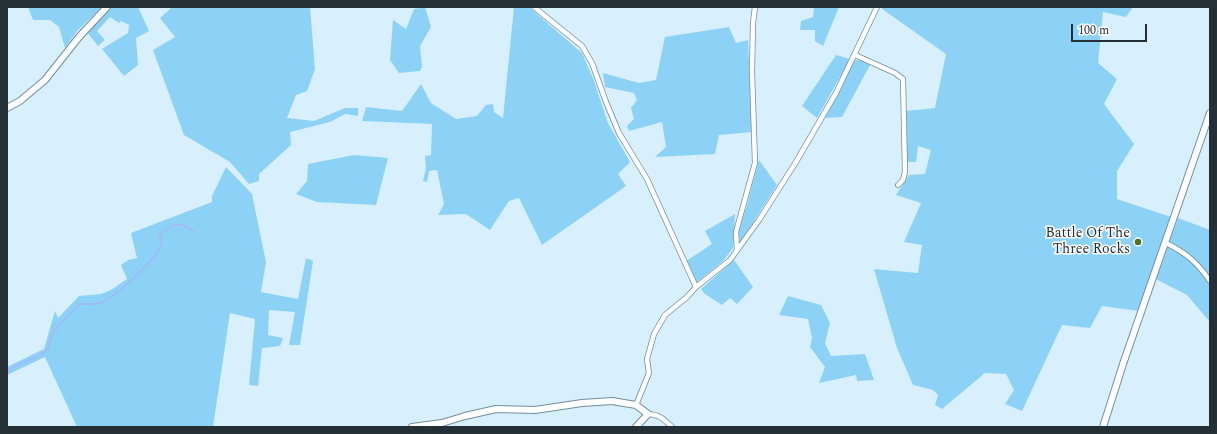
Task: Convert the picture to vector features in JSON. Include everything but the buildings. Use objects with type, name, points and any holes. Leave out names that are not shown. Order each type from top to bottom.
[{"type":"street","points":[[7,108],[20,101],[45,80],[79,37],[106,7]]},
{"type":"street","points":[[534,7],[582,46],[586,52],[592,63],[619,134],[647,179],[696,286]]},
{"type":"street","points":[[737,250],[736,232],[755,164],[752,72],[753,23],[755,7]]},
{"type":"street","points":[[636,405],[649,373],[647,359],[654,334],[665,315],[687,297],[696,286],[730,260],[759,220],[796,162],[836,93],[877,7]]},
{"type":"street","points":[[855,55],[895,73],[902,79],[905,172],[903,180],[898,185]]},
{"type":"street","points":[[1103,427],[1123,364],[1210,113]]},
{"type":"street","points":[[1166,243],[1182,251],[1200,268],[1210,281]]},
{"type":"street","points":[[412,427],[442,423],[496,409],[536,410],[575,404],[612,401],[636,405],[648,414],[657,414],[672,427]]},
{"type":"street","points":[[636,427],[648,414]]},
{"type":"shaded area","points":[[28,7],[102,7],[78,30],[65,48],[59,27],[50,20],[33,20]]},
{"type":"shaded area","points":[[111,7],[138,7],[149,31],[136,38],[138,65],[124,76],[102,49],[128,33],[129,25],[121,21],[119,23],[110,17],[97,31],[105,40],[98,46],[87,32]]},
{"type":"shaded area","points":[[172,7],[310,7],[315,69],[307,91],[296,95],[287,118],[314,121],[345,108],[358,108],[358,116],[345,114],[330,122],[290,132],[291,145],[259,174],[259,181],[249,184],[230,162],[184,135],[153,50],[175,37],[160,18]]},
{"type":"shaded area","points":[[425,7],[431,27],[420,46],[422,66],[420,71],[399,73],[390,60],[393,20],[406,29],[414,9]]},
{"type":"shaded area","points":[[514,7],[529,7],[582,53],[593,78],[608,123],[630,162],[618,174],[626,186],[542,245],[519,198],[509,201],[490,230],[466,214],[438,215],[444,204],[437,170],[429,171],[427,182],[423,181],[426,168],[425,156],[431,155],[432,124],[362,121],[366,107],[402,111],[421,84],[431,103],[456,119],[477,116],[486,105],[493,104],[494,112],[503,118]]},
{"type":"shaded area","points":[[814,7],[839,7],[823,46],[815,41],[815,30],[800,30],[801,21],[813,17]]},
{"type":"shaded area","points":[[882,7],[1133,7],[1126,17],[1103,12],[1098,63],[1117,79],[1104,104],[1134,144],[1117,171],[1117,199],[1171,217],[1139,311],[1102,306],[1090,328],[1062,325],[1022,411],[1005,404],[1014,390],[1006,374],[985,373],[942,409],[935,405],[938,395],[933,390],[913,385],[897,348],[874,269],[918,273],[922,245],[904,242],[921,203],[896,195],[909,175],[925,174],[931,150],[918,146],[916,162],[907,162],[906,111],[935,108],[946,54],[882,9]]},
{"type":"shaded area","points":[[729,27],[736,43],[748,40],[752,132],[719,135],[715,154],[655,157],[666,147],[662,122],[629,131],[627,126],[634,119],[631,108],[637,100],[634,93],[605,87],[603,73],[639,83],[656,80],[665,37]]},
{"type":"shaded area","points":[[836,55],[850,59],[817,118],[802,106]]},
{"type":"shaded area","points":[[855,60],[864,61],[870,65],[842,117],[825,118]]},
{"type":"shaded area","points":[[354,155],[388,158],[376,205],[317,202],[296,194],[307,181],[308,164]]},
{"type":"shaded area","points":[[759,160],[777,185],[740,243],[739,231]]},
{"type":"shaded area","points":[[226,167],[252,194],[266,262],[261,292],[298,299],[306,258],[313,261],[300,345],[289,345],[295,312],[269,310],[268,335],[283,338],[280,346],[262,348],[258,386],[249,385],[255,319],[230,313],[213,427],[77,427],[45,357],[7,375],[7,367],[44,349],[55,311],[58,318],[79,296],[101,294],[111,290],[127,279],[121,265],[128,260],[137,258],[131,233],[212,202],[212,196]]},
{"type":"shaded area","points":[[735,214],[733,248],[723,261],[697,282],[686,261],[712,244],[705,231]]},
{"type":"shaded area","points":[[1178,218],[1210,230],[1210,322],[1187,295],[1156,279]]},
{"type":"shaded area","points":[[734,260],[753,287],[737,304],[730,298],[722,305],[705,294],[701,289]]},
{"type":"shaded area","points":[[788,296],[821,305],[830,323],[825,343],[831,356],[865,354],[874,380],[857,381],[856,375],[819,383],[825,367],[810,347],[812,338],[808,319],[779,315]]},
{"type":"waterway","points":[[7,370],[41,355],[48,349],[53,333],[81,304],[100,303],[125,286],[159,250],[162,243],[160,234],[173,225],[182,224],[194,231]]},
{"type":"place","name":"Battle Of The Three Rocks","points":[[1138,242]]}]
